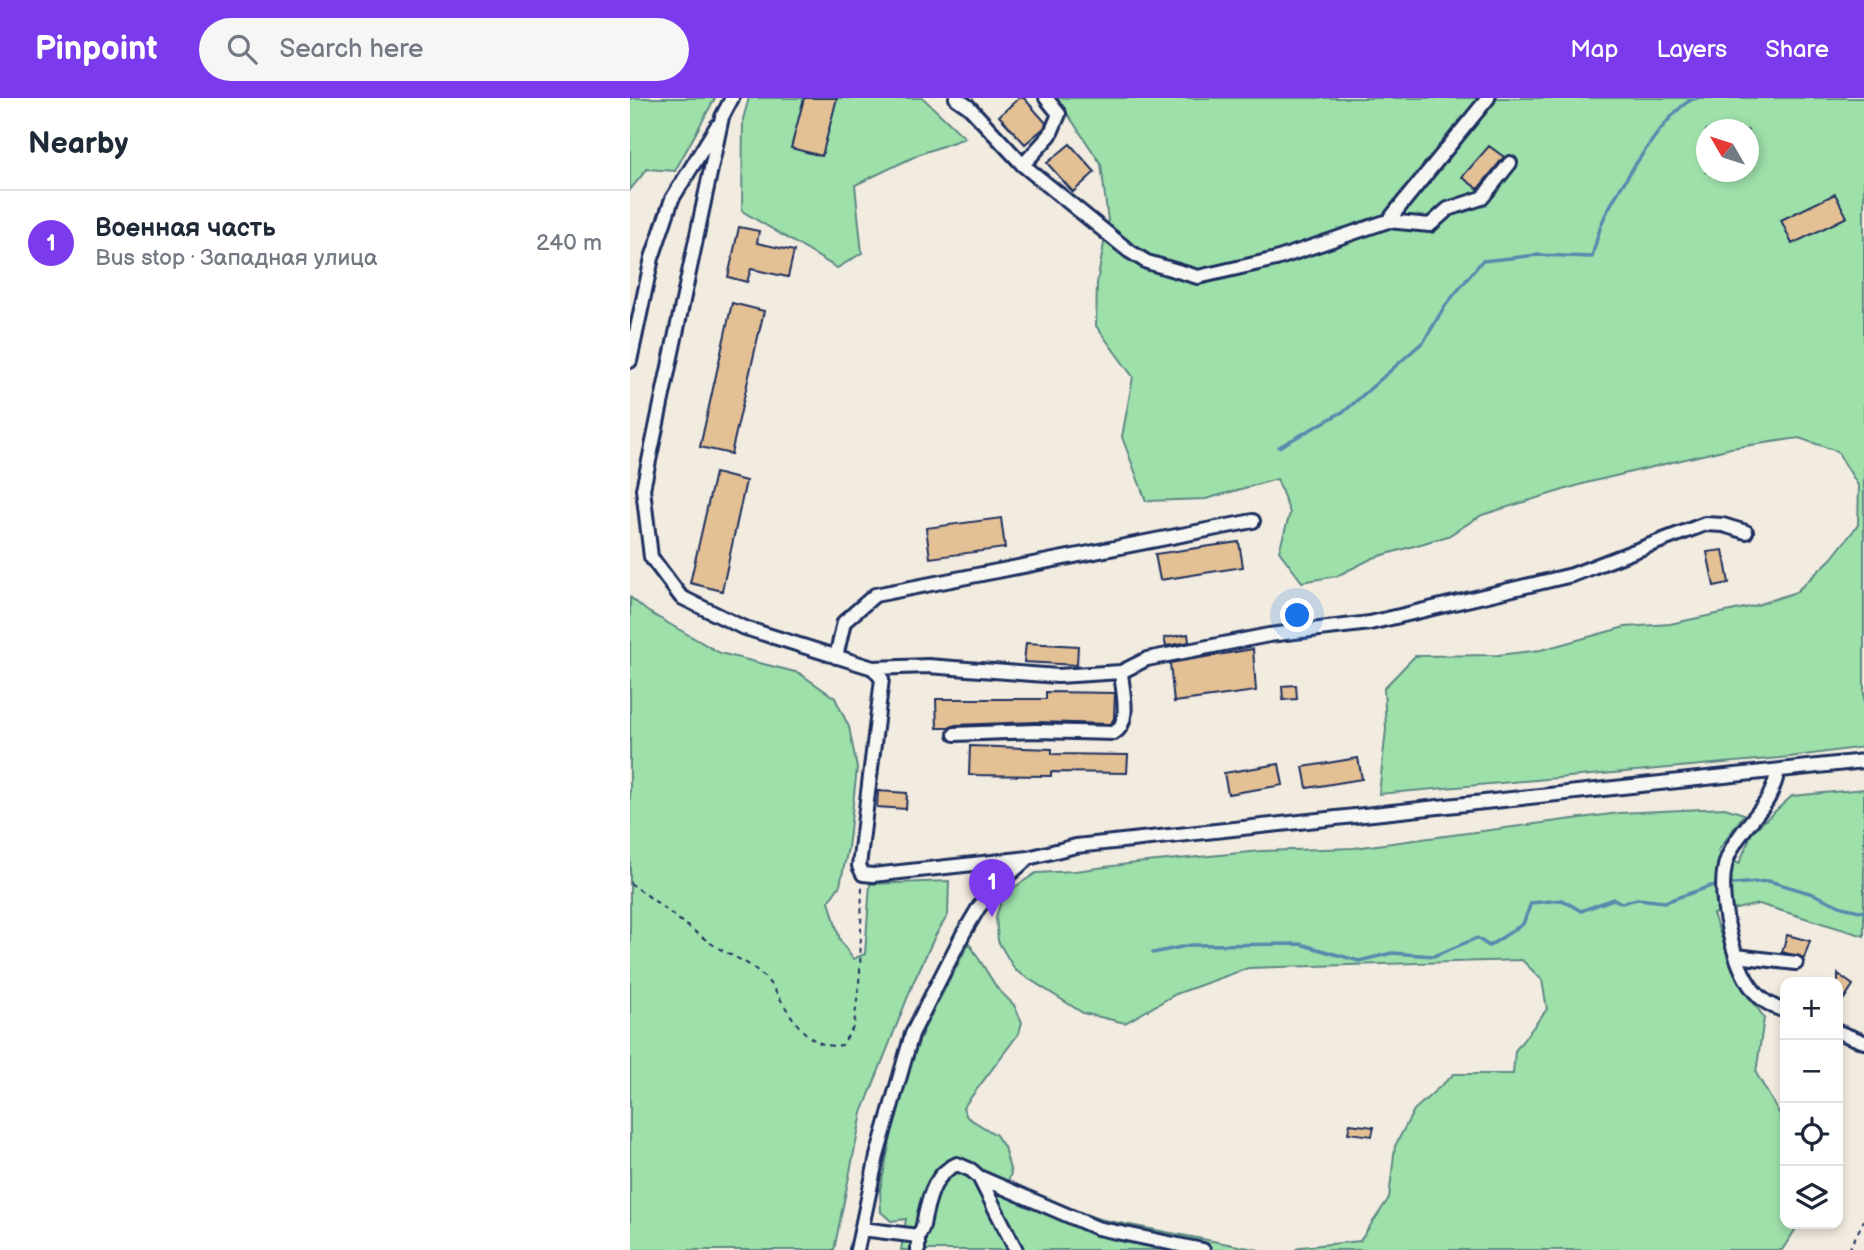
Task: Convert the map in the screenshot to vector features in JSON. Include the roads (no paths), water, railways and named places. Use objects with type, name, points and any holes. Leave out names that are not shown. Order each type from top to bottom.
[{"type":"street","points":[[630,361],[652,258],[672,200],[732,98]]},
{"type":"street","points":[[956,98],[969,107],[1023,165],[1129,251],[1147,262],[1198,277],[1276,259],[1388,221],[1430,225],[1448,209],[1482,198],[1510,163]]},
{"type":"street","points":[[1023,165],[1050,135],[1059,114],[1046,98]]},
{"type":"street","points":[[1388,221],[1488,98]]},
{"type":"street","points":[[722,117],[643,489],[651,557],[681,597],[742,627],[873,668],[928,666],[1058,676],[1121,672],[1147,659],[1269,635],[1370,623],[1572,575],[1705,524],[1723,525],[1746,532]]},
{"type":"street","points":[[836,657],[844,622],[875,595],[1253,521]]},
{"type":"street","points":[[873,668],[882,679],[859,866],[863,874],[873,875],[1028,858],[1076,846],[1864,761]]},
{"type":"street","points":[[955,734],[1036,731],[1114,733],[1121,729],[1124,720],[1121,672]]},
{"type":"street","points":[[1778,772],[1768,799],[1741,834],[1725,866],[1724,910],[1736,956],[1753,990],[1770,1006],[1780,1009]]},
{"type":"street","points":[[857,1250],[877,1156],[912,1034],[979,907],[1002,881],[1028,858]]},
{"type":"street","points":[[1736,956],[1796,963]]},
{"type":"street","points":[[1843,1034],[1864,1042]]},
{"type":"street","points":[[918,1236],[922,1231],[924,1216],[936,1182],[945,1170],[957,1164],[979,1177],[1097,1228],[1203,1250]]},
{"type":"street","points":[[979,1177],[1016,1250]]},
{"type":"street","points":[[862,1229],[918,1236]]},
{"type":"street","points":[[918,1236],[918,1250]]},
{"type":"waterway","points":[[1279,447],[1346,410],[1424,341],[1445,306],[1482,261],[1538,255],[1592,257],[1605,216],[1633,168],[1674,114],[1686,103],[1697,98]]},
{"type":"waterway","points":[[1153,953],[1191,945],[1300,944],[1359,961],[1392,953],[1434,956],[1477,938],[1489,946],[1523,924],[1531,903],[1562,900],[1581,911],[1613,899],[1622,903],[1637,899],[1665,902],[1711,886],[1769,881],[1864,912]]},
{"type":"place","name":"Военная часть","points":[[992,917]]}]
